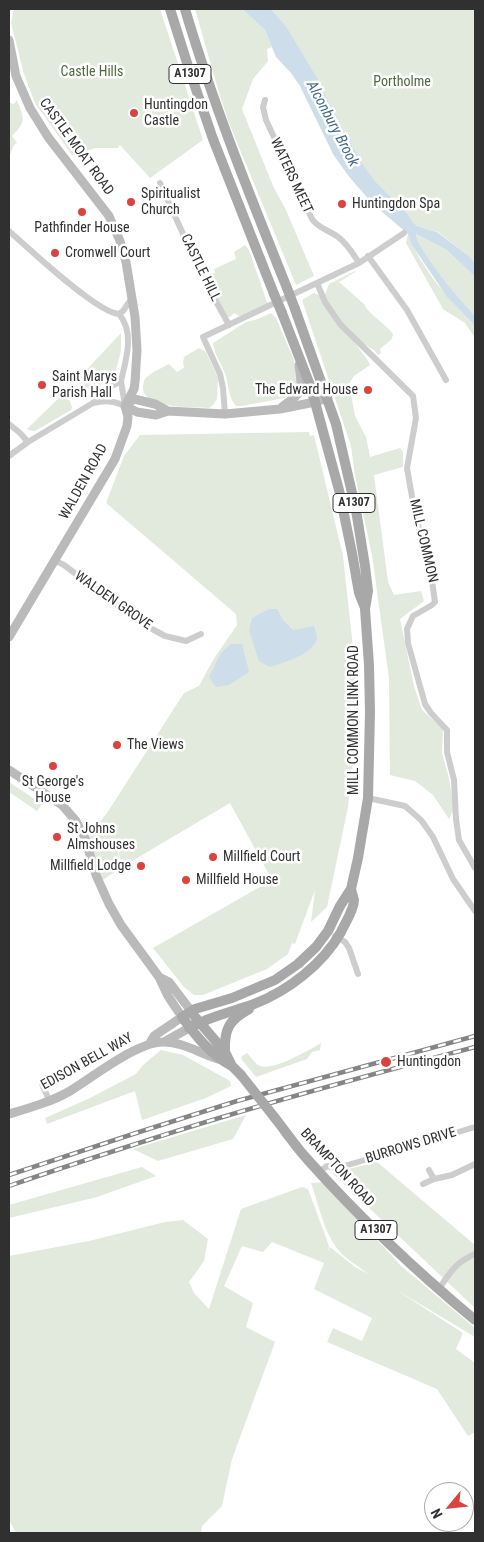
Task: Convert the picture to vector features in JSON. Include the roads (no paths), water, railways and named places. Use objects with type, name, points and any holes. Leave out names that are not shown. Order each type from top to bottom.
[{"type":"main road","name":"A1307","points":[[170,9],[213,139],[315,402]]},
{"type":"main road","name":"A1307","points":[[185,9],[224,129],[328,398]]},
{"type":"main road","name":"CASTLE MOAT ROAD","points":[[9,40],[16,76],[30,108],[48,137],[108,216],[114,227],[126,262],[132,298]]},
{"type":"main road","name":"WALDEN ROAD","points":[[9,637],[115,459],[127,426],[128,417],[125,406],[134,389],[137,350],[132,298]]},
{"type":"main road","points":[[280,409],[298,396],[301,391],[298,358]]},
{"type":"main road","points":[[125,406],[136,412],[156,415],[168,411],[225,414],[280,409],[328,398]]},
{"type":"main road","name":"MILL COMMON LINK ROAD","points":[[191,1011],[232,998],[275,980],[298,964],[328,932],[340,906],[351,889],[358,858],[368,798],[370,712],[365,610],[368,591],[359,529],[336,424],[328,398]]},
{"type":"main road","name":"MILL COMMON LINK ROAD","points":[[315,402],[339,490],[359,593],[365,610]]},
{"type":"main road","name":"BRAMPTON ROAD","points":[[9,770],[62,805],[76,821],[85,838],[96,875],[120,925],[159,977],[168,996],[189,1028],[208,1049],[224,1056]]},
{"type":"main road","name":"MILL COMMON LINK ROAD","points":[[164,1042],[200,1022],[254,1004],[274,995],[300,977],[316,963],[337,938],[354,902],[351,889]]},
{"type":"main road","name":"BRAMPTON ROAD","points":[[159,977],[169,982],[224,1056],[319,1172],[376,1230],[475,1320]]},
{"type":"main road","name":"A1307","points":[[224,1056],[227,1028],[254,1004]]},
{"type":"main road","name":"EDISON BELL WAY","points":[[150,1043],[154,1036],[191,1011]]},
{"type":"main road","points":[[164,1042],[182,1045],[206,1056],[224,1056]]},
{"type":"main road","name":"EDISON BELL WAY","points":[[9,1114],[68,1092],[150,1043],[164,1042]]},
{"type":"street","name":"WATERS MEET","points":[[265,100],[263,107],[268,126],[312,219],[320,228],[338,237],[359,263]]},
{"type":"street","name":"CASTLE HILL","points":[[160,183],[203,278],[229,325]]},
{"type":"street","points":[[9,231],[60,276],[110,313],[118,314],[123,312],[132,298]]},
{"type":"street","points":[[225,414],[220,374],[203,337],[359,263],[404,233]]},
{"type":"street","points":[[368,256],[407,310],[446,380]]},
{"type":"street","name":"MILL COMMON","points":[[317,283],[325,302],[340,324],[412,396],[416,418],[407,468],[435,602],[413,616],[407,629],[408,643],[425,704],[431,714],[447,730],[447,752],[454,780],[459,840],[475,868]]},
{"type":"street","points":[[118,314],[126,324],[128,339],[121,381],[125,406]]},
{"type":"street","points":[[93,402],[98,395],[121,381]]},
{"type":"street","points":[[9,456],[28,442],[93,402],[114,401],[125,406]]},
{"type":"street","points":[[9,424],[28,442]]},
{"type":"street","name":"WALDEN GROVE","points":[[54,560],[141,623],[165,636],[186,641],[202,634]]},
{"type":"street","points":[[368,798],[405,806],[421,820],[433,837],[453,879],[475,911]]},
{"type":"street","points":[[328,932],[345,942],[358,974]]},
{"type":"street","points":[[42,1084],[49,1100]]},
{"type":"street","name":"BURROWS DRIVE","points":[[319,1172],[327,1166],[335,1168],[348,1165],[475,1127]]},
{"type":"street","points":[[423,1184],[434,1179],[452,1175],[475,1164]]},
{"type":"street","points":[[429,1170],[434,1179]]},
{"type":"street","points":[[439,1289],[448,1272],[464,1259],[475,1254]]},
{"type":"water","name":"Alconbury Brook","points":[[242,9],[271,9],[286,26],[318,79],[338,121],[375,181],[407,213],[417,226],[437,232],[469,256],[475,263],[475,277],[447,250],[416,234],[417,240],[437,271],[475,316],[475,329],[473,324],[447,297],[412,245],[408,234],[374,205],[347,174],[333,154],[300,86],[276,57],[265,30]]},
{"type":"water","points":[[269,609],[277,609],[283,620],[293,630],[314,626],[317,638],[315,644],[304,653],[270,667],[259,661],[249,630],[252,618]]},
{"type":"water","points":[[231,644],[242,644],[249,672],[229,685],[216,687],[209,677],[221,653]]},
{"type":"railway","points":[[9,1175],[237,1101],[475,1036]]},
{"type":"railway","points":[[9,1186],[222,1117],[475,1047]]},
{"type":"place","name":"Huntingdon Castle","points":[[134,113]]},
{"type":"place","name":"Spiritualist Church","points":[[131,202]]},
{"type":"place","name":"Huntingdon Spa","points":[[342,204]]},
{"type":"place","name":"Pathfinder House","points":[[82,212]]},
{"type":"place","name":"Cromwell Court","points":[[55,253]]},
{"type":"place","name":"Saint Marys Parish Hall","points":[[42,385]]},
{"type":"place","name":"The Edward House","points":[[368,390]]},
{"type":"place","name":"The Views","points":[[117,745]]},
{"type":"place","name":"St George's House","points":[[53,766]]},
{"type":"place","name":"St Johns Almshouses","points":[[57,837]]},
{"type":"place","name":"Millfield Court","points":[[213,857]]},
{"type":"place","name":"Millfield Lodge","points":[[141,866]]},
{"type":"place","name":"Millfield House","points":[[186,880]]},
{"type":"place","name":"Huntingdon","points":[[386,1062]]},
{"type":"park label","name":"Castle Hills","points":[[92,72]]},
{"type":"park label","name":"Portholme","points":[[402,82]]}]
